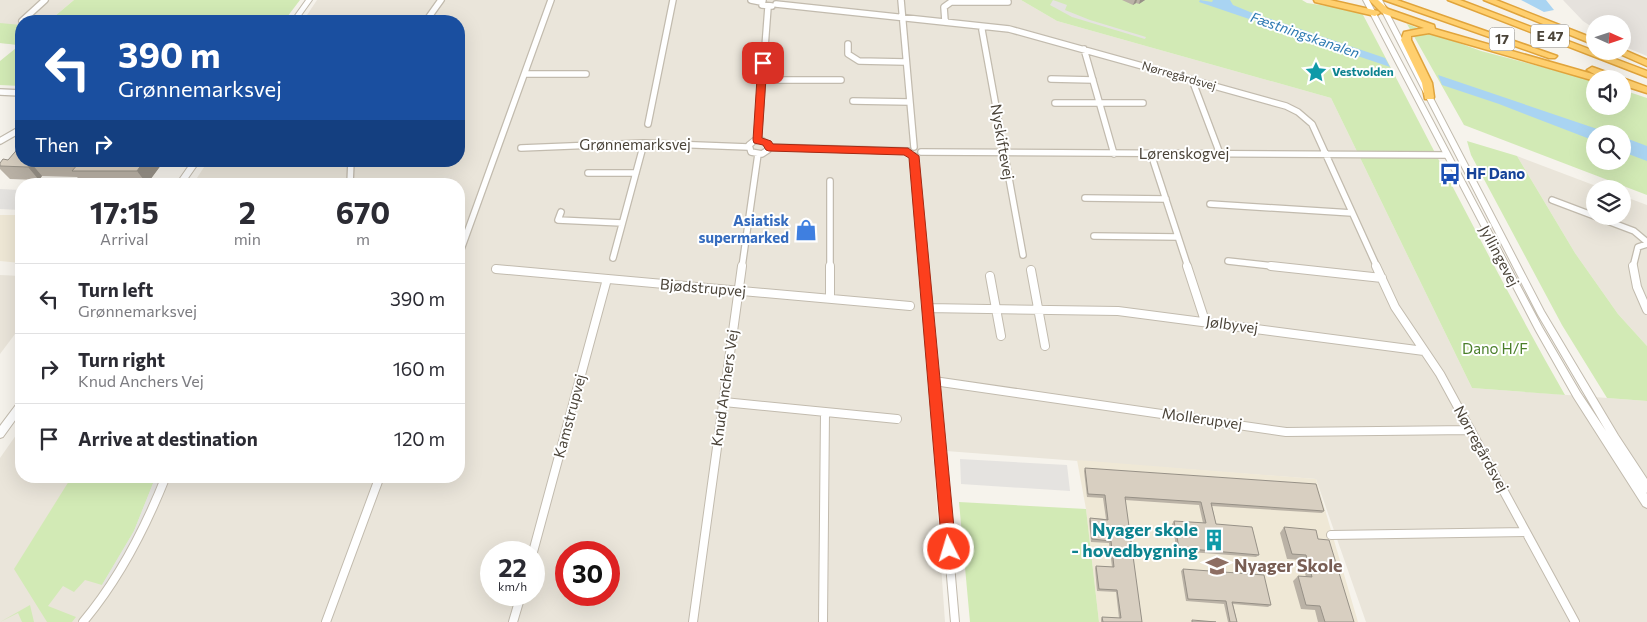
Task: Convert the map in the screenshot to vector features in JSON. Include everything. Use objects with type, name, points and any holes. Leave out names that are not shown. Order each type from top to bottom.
[{"type":"highway","points":[[1318,0],[1374,3]]},
{"type":"highway","points":[[1331,0],[1374,3],[1386,11],[1586,75]]},
{"type":"highway","name":"17","points":[[1388,0],[1590,70]]},
{"type":"highway","name":"E 47","points":[[1452,0],[1647,74]]},
{"type":"highway","name":"E 47","points":[[1473,0],[1586,44]]},
{"type":"highway","name":"17","points":[[1488,0],[1586,38]]},
{"type":"highway","points":[[1429,97],[1427,83],[1406,40],[1407,34],[1429,30],[1503,50]]},
{"type":"highway","points":[[1631,56],[1647,63]]},
{"type":"highway","points":[[1629,60],[1647,67]]},
{"type":"highway","points":[[1631,84],[1647,90]]},
{"type":"highway","points":[[1631,90],[1647,95]]},
{"type":"street","points":[[29,15],[45,0]]},
{"type":"street","points":[[298,15],[309,0]]},
{"type":"street","points":[[430,15],[441,0]]},
{"type":"street","points":[[465,239],[551,0]]},
{"type":"street","points":[[648,124],[673,0]]},
{"type":"street","points":[[751,0],[762,1],[762,5],[768,7]]},
{"type":"street","points":[[769,147],[914,153],[920,149],[914,147],[901,0]]},
{"type":"street","points":[[768,7],[776,2]]},
{"type":"street","name":"Nørregårdsvej","points":[[776,2],[1009,29],[1286,106],[1298,112],[1312,124],[1395,307],[1440,374],[1576,622]]},
{"type":"street","points":[[946,21],[944,7],[951,2],[1008,2]]},
{"type":"street","name":"Jyllingevej","points":[[1374,3],[1447,155],[1539,329],[1582,403],[1647,503]]},
{"type":"street","points":[[758,140],[768,7]]},
{"type":"street","name":"Jyllingevej","points":[[1386,11],[1541,313],[1647,488]]},
{"type":"street","name":"Nyskiftevej","points":[[982,30],[1023,255]]},
{"type":"street","points":[[848,44],[848,54],[859,61],[905,62]]},
{"type":"street","points":[[1084,49],[1114,154]]},
{"type":"street","points":[[525,74],[586,74]]},
{"type":"street","points":[[1051,79],[1093,80]]},
{"type":"street","points":[[762,80],[841,80]]},
{"type":"street","points":[[1195,81],[1194,85],[1220,154]]},
{"type":"street","points":[[0,92],[15,93]]},
{"type":"street","points":[[853,101],[909,102]]},
{"type":"street","points":[[1055,103],[1143,103]]},
{"type":"street","points":[[0,141],[15,132]]},
{"type":"street","points":[[758,140],[767,143],[769,147],[766,152],[758,154],[751,152],[748,147],[751,143],[758,140]]},
{"type":"street","points":[[613,258],[644,143]]},
{"type":"street","name":"Grønnemarksvej","points":[[521,148],[644,143],[748,147]]},
{"type":"street","points":[[914,153],[955,622]]},
{"type":"street","name":"Lørenskogvej","points":[[914,153],[1447,155]]},
{"type":"street","name":"Knud Anchers Vej","points":[[693,622],[758,154]]},
{"type":"street","points":[[1151,154],[1205,321]]},
{"type":"street","points":[[184,178],[192,167]]},
{"type":"street","points":[[588,173],[636,173]]},
{"type":"street","points":[[830,181],[830,298]]},
{"type":"street","points":[[1085,198],[1166,199]]},
{"type":"street","points":[[1552,200],[1634,231],[1647,243],[1638,247],[1634,255],[1633,271],[1637,290],[1647,310]]},
{"type":"street","points":[[1210,204],[1352,213]]},
{"type":"street","points":[[561,212],[558,220],[622,223]]},
{"type":"street","points":[[1094,236],[1178,237]]},
{"type":"street","points":[[1228,261],[1382,278]]},
{"type":"street","name":"Bjødstrupvej","points":[[496,270],[910,306]]},
{"type":"street","points":[[1031,270],[1045,346]]},
{"type":"street","points":[[990,276],[1001,336]]},
{"type":"street","name":"Kamstrupvej","points":[[535,541],[607,279]]},
{"type":"street","name":"Jølbyvej","points":[[928,308],[1118,311],[1424,351]]},
{"type":"street","name":"Mollerupvej","points":[[934,381],[1286,432],[1471,430]]},
{"type":"street","points":[[724,402],[897,418]]},
{"type":"street","points":[[823,622],[824,412]]},
{"type":"street","points":[[0,434],[15,413]]},
{"type":"street","points":[[83,622],[116,580],[134,551],[149,522],[163,483]]},
{"type":"street","points":[[326,622],[377,483]]},
{"type":"street","points":[[1331,535],[1526,532]]},
{"type":"street","points":[[513,622],[518,606]]},
{"type":"shaded area","points":[[0,0],[74,0],[56,15],[15,15],[15,44],[0,43]]},
{"type":"shaded area","points":[[317,0],[1021,0],[1057,21],[1331,98],[1472,388],[1647,401],[1647,622],[1366,622],[1316,479],[933,450],[945,622],[0,622],[0,458],[15,437],[15,483],[465,483],[465,178],[197,178],[204,167],[465,167],[465,15],[307,15]]},
{"type":"shaded area","points":[[1053,0],[1067,5],[1065,10],[1090,20],[1146,37],[1145,39],[1072,17],[1050,5]]},
{"type":"shaded area","points":[[1563,0],[1647,0],[1647,56],[1631,49],[1631,15],[1586,15],[1586,23]]},
{"type":"shaded area","points":[[1517,156],[1586,182],[1586,225],[1631,225],[1631,199],[1647,205],[1647,346],[1618,314],[1575,253]]},
{"type":"shaded area","points":[[0,189],[15,190],[15,210],[0,209]]},
{"type":"shaded area","points":[[0,215],[15,215],[15,262],[0,261]]},
{"type":"shaded area","points":[[0,275],[15,276],[15,334],[0,354]]},
{"type":"shaded area","points":[[960,459],[1067,465],[1070,491],[961,484]]},
{"type":"shaded area","name":"Nyager Skole","points":[[1077,460],[1316,479],[1358,622],[1099,622],[1086,509]]},
{"type":"shaded area","points":[[153,483],[161,483],[147,522],[108,587],[102,585],[134,531]]},
{"type":"green space","points":[[74,0],[300,0],[289,15],[56,15]]},
{"type":"green space","points":[[1021,0],[1302,0],[1307,3],[1361,11],[1538,348],[1565,395],[1472,388],[1331,98],[1057,21]]},
{"type":"green space","points":[[0,23],[15,24],[15,45],[0,43]]},
{"type":"green space","name":"Vestvolden","points":[[1407,24],[1481,51],[1586,79],[1586,115],[1631,115],[1631,93],[1647,98],[1647,195],[1631,189],[1631,180],[1608,180],[1464,125]]},
{"type":"green space","points":[[15,49],[15,86],[0,85],[0,61]]},
{"type":"green space","name":"Dano H/F","points":[[1467,141],[1517,156],[1575,253],[1618,314],[1647,346],[1647,401],[1607,398],[1562,325],[1471,155]]},
{"type":"green space","points":[[68,483],[153,483],[134,531],[102,585],[85,580],[74,592],[63,586],[48,606],[76,617],[72,622],[47,622],[14,569]]},
{"type":"green space","points":[[959,502],[1086,509],[1099,622],[970,622]]},
{"type":"green space","points":[[30,605],[34,622],[22,622],[18,613],[0,622]]},
{"type":"water","name":"Fæstningskanalen","points":[[1200,0],[1212,2],[1213,0],[1230,0],[1233,5],[1250,12],[1385,58],[1390,67],[1199,2]]},
{"type":"water","points":[[1521,0],[1546,0],[1554,10],[1544,12]]},
{"type":"water","points":[[1438,75],[1586,125],[1586,138],[1499,104],[1442,85]]},
{"type":"water","points":[[1631,140],[1647,146],[1647,161],[1631,155]]},
{"type":"building","points":[[15,152],[15,167],[0,166],[3,159],[8,160]]},
{"type":"building","points":[[75,167],[140,167],[137,171],[72,171]]},
{"type":"building","name":"Nyager skole - hovedbygning","points":[[1085,468],[1316,484],[1324,511],[1211,503],[1216,524],[1252,527],[1259,555],[1179,548],[1174,521],[1206,523],[1201,502],[1125,497],[1142,622],[1103,622],[1102,617],[1121,618],[1117,590],[1099,589],[1096,566],[1114,567],[1111,541],[1092,539],[1090,518],[1108,520],[1105,495],[1088,494]]},
{"type":"building","points":[[1284,527],[1316,530],[1318,539],[1329,540],[1354,622],[1325,622],[1320,606],[1306,605],[1298,576],[1312,577],[1306,555],[1292,554]]},
{"type":"building","points":[[1183,569],[1264,575],[1271,605],[1232,602],[1237,622],[1230,622],[1226,601],[1188,599]]},
{"type":"building","points":[[1192,620],[1216,622],[1192,622]]},
{"type":"place","name":"Vestvolden","points":[[1316,72]]},
{"type":"place","name":"HF Dano","points":[[1450,174]]},
{"type":"place","name":"Asiatisk supermarked","points":[[806,230]]},
{"type":"place","name":"Nyager skole - hovedbygning","points":[[1214,540]]},
{"type":"place","name":"Nyager Skole","points":[[1217,566]]},
{"type":"route","points":[[763,63],[758,140],[764,141],[769,147],[908,151],[910,155],[914,156],[949,549]]}]
